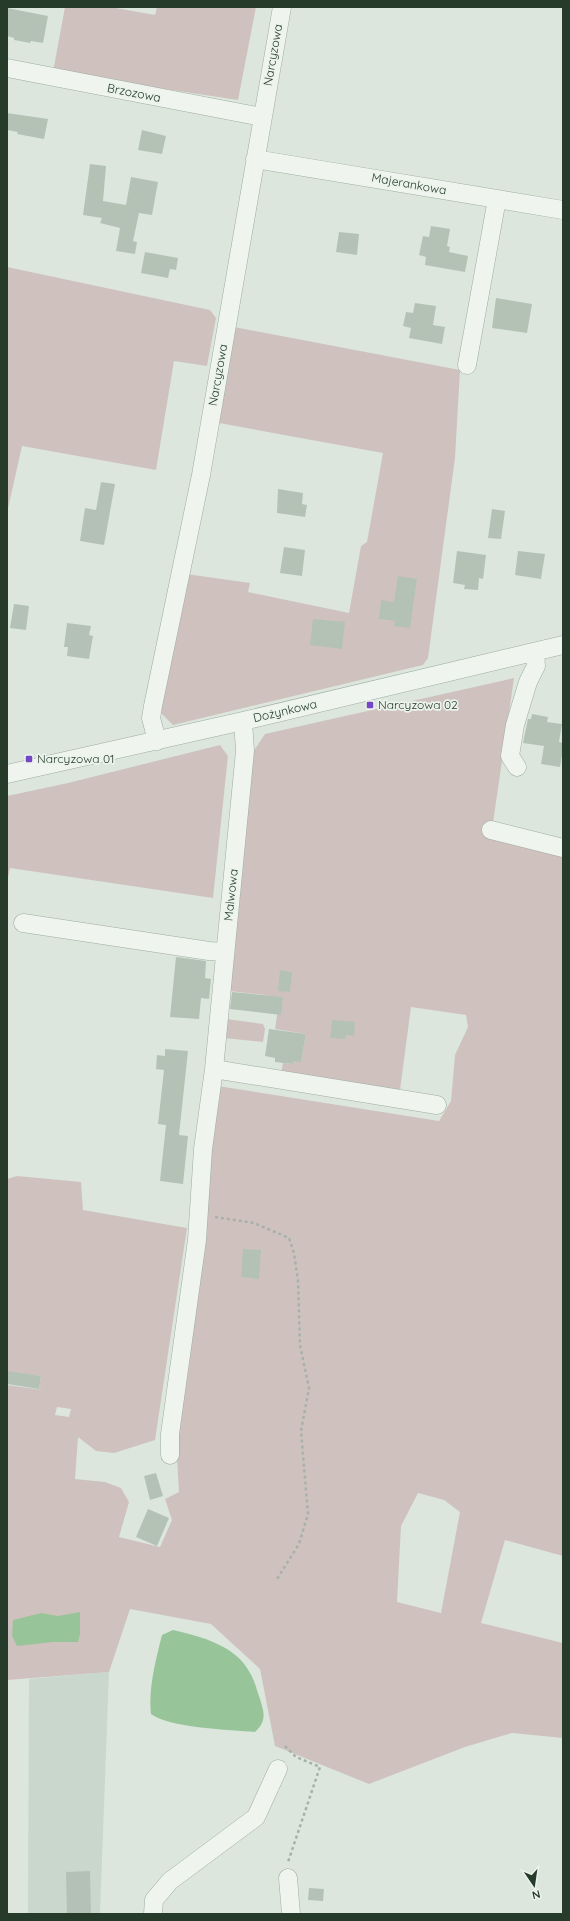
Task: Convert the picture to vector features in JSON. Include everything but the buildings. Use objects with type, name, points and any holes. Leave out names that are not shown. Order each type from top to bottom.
[{"type":"street","name":"Narcyzowa","points":[[157,741],[152,718],[153,706],[201,475],[282,7]]},
{"type":"street","name":"Brzozowa","points":[[7,68],[262,117]]},
{"type":"street","name":"Majerankowa","points":[[255,159],[563,210]]},
{"type":"street","points":[[467,365],[497,199]]},
{"type":"street","name":"Dożynkowa","points":[[7,774],[157,741],[563,645]]},
{"type":"street","points":[[517,767],[510,756],[512,742],[515,725],[528,682],[536,666],[535,652]]},
{"type":"street","name":"Malwowa","points":[[170,1454],[170,1434],[197,1240],[203,1150],[214,1069],[245,751],[243,721]]},
{"type":"street","points":[[490,830],[563,848]]},
{"type":"street","points":[[23,923],[209,952],[225,952]]},
{"type":"street","points":[[214,1069],[437,1105]]},
{"type":"street","points":[[152,1914],[154,1900],[170,1881],[256,1817],[278,1769]]},
{"type":"street","points":[[288,1878],[291,1914]]},
{"type":"path","points":[[198,1214],[254,1223],[288,1238],[294,1253],[298,1281],[300,1345],[308,1388],[301,1431],[308,1514],[299,1544],[277,1579]]},
{"type":"path","points":[[286,1746],[296,1757],[320,1767],[288,1859]]},
{"type":"shaded area","points":[[65,7],[110,7],[155,15],[157,7],[256,7],[238,100],[53,72]]},
{"type":"shaded area","points":[[7,267],[210,310],[216,318],[207,366],[174,361],[156,470],[22,446],[7,513]]},
{"type":"shaded area","points":[[234,327],[460,370],[455,458],[428,658],[423,665],[173,725],[160,712],[186,574],[250,583],[248,592],[349,613],[361,546],[367,542],[383,453],[219,423]]},
{"type":"shaded area","points":[[514,678],[493,823],[563,840],[563,1556],[505,1540],[481,1623],[563,1643],[563,1738],[512,1733],[465,1747],[369,1784],[275,1746],[260,1669],[211,1624],[130,1609],[109,1672],[7,1680],[7,1385],[44,1390],[39,1389],[41,1376],[7,1372],[7,1179],[17,1176],[81,1182],[83,1210],[187,1228],[155,1440],[114,1453],[96,1451],[78,1437],[75,1479],[105,1482],[121,1488],[129,1502],[119,1537],[160,1547],[172,1520],[165,1499],[179,1492],[177,1456],[181,1361],[218,1086],[439,1121],[451,1101],[455,1055],[468,1027],[466,1015],[411,1007],[400,1090],[281,1073],[283,1063],[292,1064],[293,1061],[301,1061],[306,1034],[275,1029],[278,1009],[265,995],[229,991],[253,752],[265,734]],"holes":[[[57,1407],[71,1409],[69,1417],[55,1415]],[[418,1493],[444,1500],[460,1512],[441,1613],[397,1602],[401,1526]]]},
{"type":"shaded area","points":[[220,745],[228,756],[213,898],[10,868],[7,882],[7,796],[68,783]]},
{"type":"shaded area","points":[[226,1019],[263,1024],[265,1029],[263,1042],[224,1038]]},
{"type":"shaded area","points":[[80,1612],[80,1634],[78,1642],[53,1642],[17,1646],[12,1636],[13,1620],[41,1613],[58,1616]]},
{"type":"shaded area","points":[[173,1630],[195,1635],[217,1644],[227,1649],[244,1664],[253,1679],[264,1713],[263,1721],[255,1732],[186,1725],[160,1719],[151,1714],[150,1704],[152,1684],[162,1635]]},
{"type":"shaded area","points":[[109,1672],[100,1914],[28,1914],[29,1679]]},
{"type":"place","name":"Narcyzowa 02","points":[[370,705]]},
{"type":"place","name":"Narcyzowa 01","points":[[29,759]]}]
